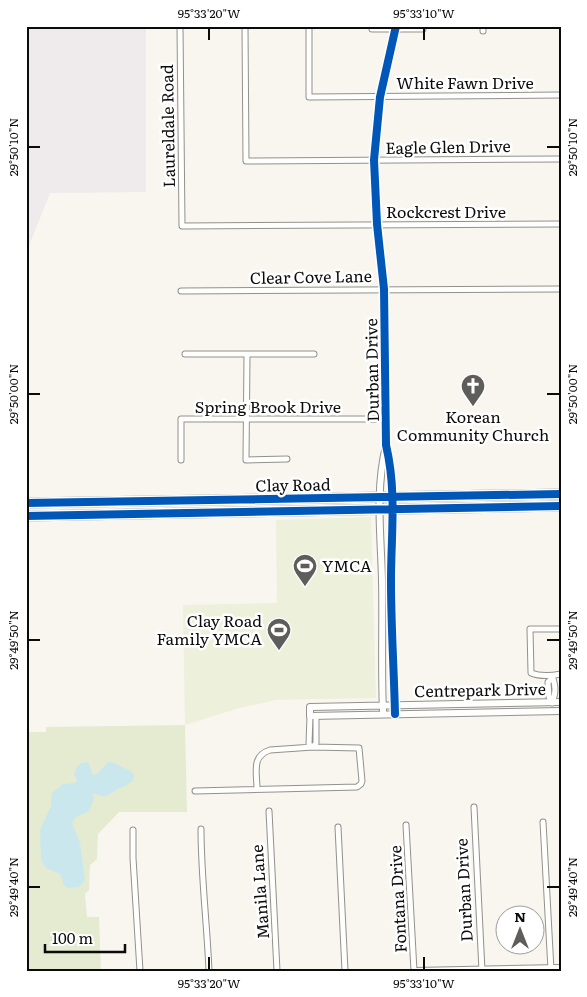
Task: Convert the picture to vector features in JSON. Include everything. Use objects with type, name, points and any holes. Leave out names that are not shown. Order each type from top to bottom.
[{"type":"main road","name":"Clay Road","points":[[30,503],[561,494]]},
{"type":"main road","points":[[471,508],[472,496]]},
{"type":"main road","points":[[288,511],[289,499]]},
{"type":"main road","points":[[197,500],[197,513]]},
{"type":"main road","points":[[111,501],[112,514]]},
{"type":"main road","points":[[30,503],[30,515]]},
{"type":"main road","name":"Clay Road","points":[[30,515],[561,506]]},
{"type":"street","name":"Laureldale Road","points":[[180,26],[182,226]]},
{"type":"street","name":"Eagle Glen Drive","points":[[245,26],[246,161],[561,159]]},
{"type":"street","name":"White Fawn Drive","points":[[309,26],[309,97],[561,95]]},
{"type":"street","name":"Durban Drive","points":[[383,714],[379,498],[381,467],[386,445],[384,289],[377,224],[374,160],[380,96],[395,28]]},
{"type":"street","points":[[372,29],[423,30]]},
{"type":"street","name":"Rockcrest Drive","points":[[182,226],[561,224]]},
{"type":"street","name":"Clear Cove Lane","points":[[182,291],[561,288]]},
{"type":"street","points":[[185,354],[314,354]]},
{"type":"street","points":[[247,355],[246,460],[288,459]]},
{"type":"street","name":"Spring Brook Drive","points":[[181,460],[181,419],[386,419]]},
{"type":"street","name":"Durban Drive","points":[[386,445],[392,469],[394,509],[391,587],[395,714]]},
{"type":"street","points":[[561,629],[530,630],[531,673],[538,676],[552,677],[561,674]]},
{"type":"street","points":[[552,677],[555,682],[555,697],[552,702],[557,712]]},
{"type":"street","name":"Centrepark Drive","points":[[557,712],[313,716],[310,707],[561,702]]},
{"type":"street","points":[[472,704],[472,713]]},
{"type":"street","points":[[312,747],[316,743],[313,716]]},
{"type":"street","points":[[312,747],[309,744],[309,733],[313,716]]},
{"type":"street","points":[[309,733],[316,732]]},
{"type":"street","points":[[195,791],[257,790],[358,786],[361,784],[359,748],[312,747],[270,750],[258,756],[257,790]]},
{"type":"street","name":"Durban Drive","points":[[474,807],[482,970]]},
{"type":"street","name":"Manila Lane","points":[[269,811],[277,971]]},
{"type":"street","points":[[543,822],[551,970]]},
{"type":"street","name":"Fontana Drive","points":[[406,825],[408,878],[413,924],[414,971]]},
{"type":"street","points":[[338,827],[346,971]]},
{"type":"street","points":[[201,829],[208,971]]},
{"type":"street","points":[[133,830],[140,971]]},
{"type":"street","points":[[414,971],[551,970],[561,968]]},
{"type":"shaded area","points":[[26,26],[146,26],[146,192],[50,193],[26,253]]},
{"type":"green space","name":"Clay Road Family YMCA","points":[[371,517],[376,698],[276,700],[236,709],[185,725],[183,605],[277,603],[276,520]]},
{"type":"green space","points":[[185,725],[187,812],[119,812],[98,834],[97,859],[90,865],[89,890],[85,894],[87,917],[99,917],[101,971],[28,971],[26,732],[46,732],[46,727]]},
{"type":"water","points":[[85,762],[89,763],[93,775],[98,773],[108,762],[129,770],[134,777],[126,785],[107,796],[94,793],[92,795],[94,799],[89,811],[75,818],[72,823],[80,843],[85,880],[79,887],[68,888],[64,885],[60,874],[46,868],[41,860],[40,830],[51,806],[52,793],[63,784],[75,783],[77,781],[74,774],[76,769]]},
{"type":"cycle path","points":[[395,714],[391,598],[393,513],[386,445],[384,289],[377,224],[374,160],[380,97],[396,26]]},
{"type":"cycle path","points":[[26,503],[561,494]]},
{"type":"cycle path","points":[[26,516],[561,506]]},
{"type":"place","name":"Korean Community Church","points":[[473,407]]},
{"type":"place","name":"YMCA","points":[[305,587]]},
{"type":"place","name":"Clay Road Family YMCA","points":[[279,651]]}]
